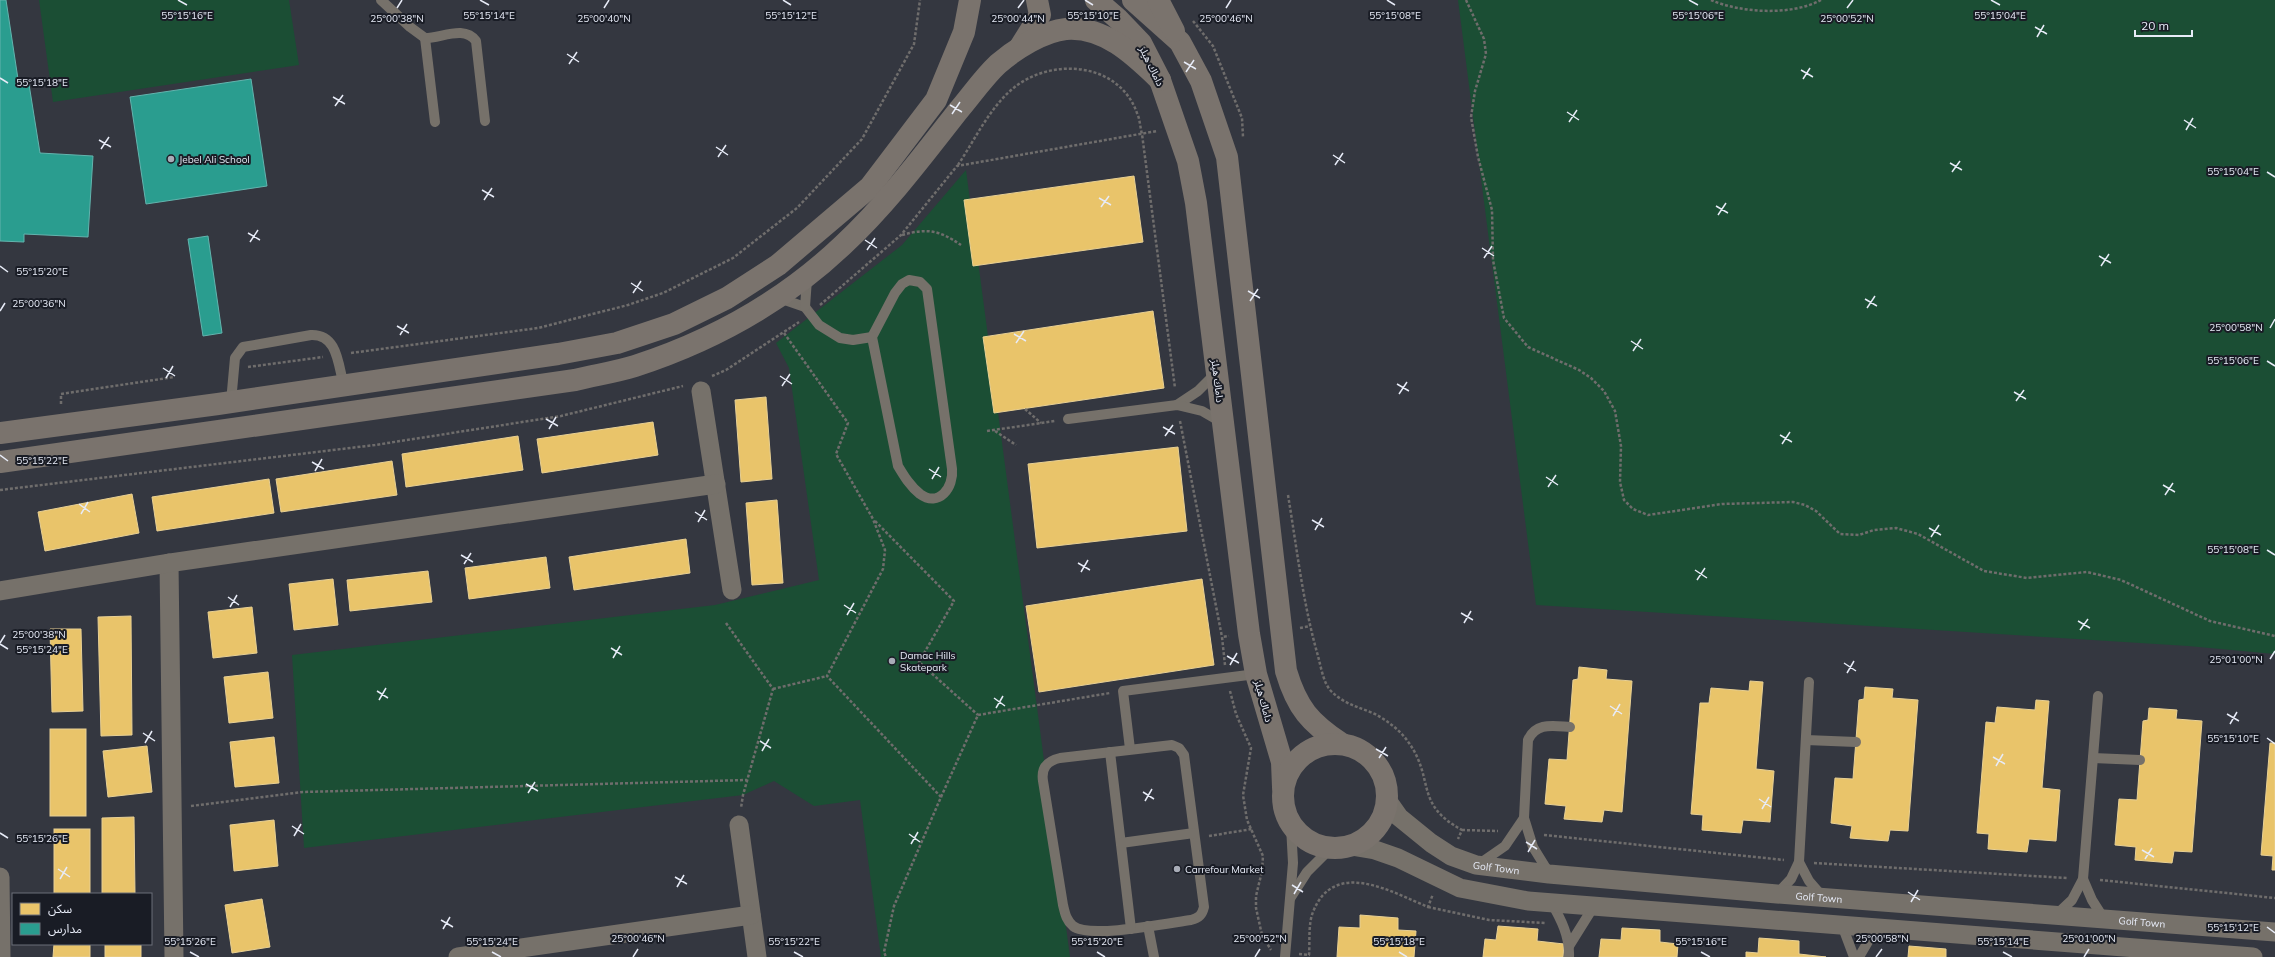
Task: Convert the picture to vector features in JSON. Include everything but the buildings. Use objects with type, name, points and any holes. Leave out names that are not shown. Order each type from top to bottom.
[{"type":"street","points":[[1019,48],[1040,15],[1037,0]]},
{"type":"street","name":"داماك هيلز","points":[[1096,0],[1118,19],[1141,43],[1160,80],[1188,161],[1196,203],[1256,674],[1282,762],[1283,787]]},
{"type":"street","points":[[1133,0],[1180,42]]},
{"type":"street","points":[[1158,0],[1201,81],[1226,157],[1286,671],[1293,694],[1305,714],[1322,731],[1342,744],[1366,754],[1376,763],[1383,774],[1387,787],[1387,800],[1384,815],[1376,828],[1365,839],[1351,846]]},
{"type":"street","points":[[0,433],[231,402],[558,354],[617,342],[674,324],[727,298],[778,265],[870,187],[936,100],[964,32],[970,1]]},
{"type":"street","points":[[0,462],[575,380],[634,366],[692,345],[746,318],[777,298],[809,274],[844,245],[885,200],[997,64],[1019,48],[1034,40],[1066,29],[1089,32],[1113,40],[1129,51],[1160,80]]},
{"type":"street","points":[[698,385],[716,484],[732,590]]},
{"type":"street","points":[[0,591],[169,563],[716,484]]},
{"type":"street","points":[[169,563],[174,957]]},
{"type":"street","points":[[1342,744],[1322,745],[1304,753],[1290,768],[1283,787],[1282,800],[1291,826],[1301,837],[1315,845],[1330,849],[1351,846],[1375,850],[1398,858],[1440,879],[1478,893],[1594,906],[1842,925],[2126,952],[2253,957]]},
{"type":"street","name":"Golf Town","points":[[1387,800],[1405,822],[1450,856],[1476,865],[1550,874],[1777,894],[2275,932]]},
{"type":"street","points":[[739,825],[757,957]]},
{"type":"street","points":[[0,877],[1,957]]},
{"type":"street","points":[[458,957],[751,915]]},
{"type":"lane","points":[[381,0],[410,27],[425,38],[464,32],[471,35],[476,41],[485,121]]},
{"type":"lane","points":[[425,38],[435,122]]},
{"type":"lane","points":[[807,310],[805,290],[809,274]]},
{"type":"lane","points":[[909,280],[920,282],[927,289],[953,478],[947,490],[937,498],[930,498],[921,494],[908,482],[898,466],[872,337],[874,329],[902,284],[909,280]]},
{"type":"lane","points":[[777,298],[807,310],[829,333],[840,338],[853,340],[872,337]]},
{"type":"lane","points":[[231,402],[233,369],[238,351],[243,346],[312,335],[320,335],[328,339],[334,345],[344,386]]},
{"type":"lane","points":[[1177,405],[1198,391],[1217,372]]},
{"type":"lane","points":[[1068,419],[1177,405],[1202,411],[1223,423]]},
{"type":"lane","points":[[1130,750],[1123,691],[1256,674]]},
{"type":"lane","points":[[1777,894],[1791,880],[1799,862],[1809,682]]},
{"type":"lane","points":[[2055,916],[2072,900],[2083,879],[2098,696]]},
{"type":"lane","points":[[1550,874],[1540,861],[1528,833],[1524,818],[1528,740],[1534,730],[1544,726],[1570,727]]},
{"type":"lane","points":[[1806,740],[1856,742]]},
{"type":"lane","points":[[1172,745],[1179,748],[1184,755],[1204,907],[1202,914],[1198,918],[1191,920],[1131,929],[1086,932],[1074,927],[1066,917],[1042,773],[1045,765],[1052,760],[1130,750],[1172,745]]},
{"type":"lane","points":[[1110,752],[1131,929]]},
{"type":"lane","points":[[2093,758],[2140,760]]},
{"type":"lane","points":[[1476,865],[1491,857],[1505,846],[1516,832],[1524,818]]},
{"type":"lane","points":[[1285,955],[1293,863],[1291,826]]},
{"type":"lane","points":[[1121,843],[1195,836]]},
{"type":"lane","points":[[1289,900],[1307,872],[1330,849]]},
{"type":"lane","points":[[1799,862],[1809,881],[1823,897]]},
{"type":"lane","points":[[2083,879],[2092,900],[2105,920]]},
{"type":"lane","points":[[1551,902],[1562,923],[1569,946],[1569,957]]},
{"type":"lane","points":[[1569,946],[1594,906]]},
{"type":"lane","points":[[1842,925],[1854,957]]},
{"type":"lane","points":[[1148,926],[1154,957]]},
{"type":"lane","points":[[1859,957],[1876,928]]},
{"type":"path","points":[[233,369],[538,328],[628,305],[663,293],[733,258],[798,208],[862,139],[914,44],[920,0]]},
{"type":"path","points":[[1466,0],[1484,39],[1486,54],[1475,91],[1471,117],[1478,157],[1492,210],[1493,260],[1504,318],[1528,347],[1579,370],[1591,378],[1604,391],[1615,411],[1621,446],[1620,482],[1624,500],[1633,509],[1648,515],[1722,504],[1793,502],[1805,505],[1816,512],[1840,534],[1859,535],[1874,530],[1896,528],[1918,534],[1984,571],[2027,578],[2087,572],[2122,580],[2210,621],[2266,636],[2275,636]]},
{"type":"path","points":[[1711,0],[1754,10],[1810,6],[1821,0]]},
{"type":"path","points":[[0,490],[375,445],[560,416],[698,385],[726,370],[784,333],[807,310],[901,235],[957,166],[1001,100],[1010,91],[1030,77],[1059,68],[1088,70],[1113,82],[1131,102],[1137,113],[1142,134],[1177,405],[1222,637],[1226,677],[1236,714],[1251,748],[1243,795],[1247,820],[1263,856],[1262,871],[1256,896],[1258,922],[1262,935],[1273,952],[1285,955],[1309,955],[1312,913],[1318,903],[1335,887],[1358,881],[1370,883],[1428,907],[1440,879]]},
{"type":"path","points":[[957,166],[1176,128]]},
{"type":"path","points":[[901,235],[922,230],[934,231],[948,237],[960,245]]},
{"type":"path","points":[[773,689],[827,676],[883,569],[885,550],[873,519],[836,454],[848,423],[784,333]]},
{"type":"path","points":[[61,406],[61,394],[174,376]]},
{"type":"path","points":[[1025,409],[1041,424]]},
{"type":"path","points":[[986,431],[1068,419]]},
{"type":"path","points":[[995,430],[1016,445]]},
{"type":"path","points":[[873,519],[954,601],[918,662],[978,716]]},
{"type":"path","points":[[726,623],[773,689]]},
{"type":"path","points":[[1310,626],[1324,679],[1329,689],[1345,703],[1374,714],[1397,729],[1414,750],[1420,763],[1426,789],[1435,810],[1449,823],[1462,830],[1516,832]]},
{"type":"path","points":[[1222,637],[1250,634]]},
{"type":"path","points":[[827,676],[941,797]]},
{"type":"path","points":[[739,825],[743,794],[773,689]]},
{"type":"path","points":[[978,716],[1123,691]]},
{"type":"path","points":[[886,957],[884,952],[894,906],[978,716]]},
{"type":"path","points":[[172,809],[302,792],[747,780]]},
{"type":"path","points":[[1195,836],[1252,829]]},
{"type":"path","points":[[1450,856],[1462,830]]},
{"type":"path","points":[[1528,833],[1799,862],[2083,879],[2275,898]]},
{"type":"green space","points":[[39,0],[289,0],[299,65],[53,102]]},
{"type":"green space","points":[[1458,0],[2275,0],[2275,654],[2188,646],[1536,605]]},
{"type":"green space","points":[[966,170],[1070,957],[881,957],[860,800],[814,806],[774,781],[743,795],[304,848],[292,655],[715,605],[819,580],[789,368],[776,343],[902,245]]},
{"type":"place","name":"Jebel Ali School","points":[[171,159]]},
{"type":"place","name":"Damac Hills Skatepark","points":[[892,661]]},
{"type":"place","name":"Carrefour Market","points":[[1177,869]]}]
